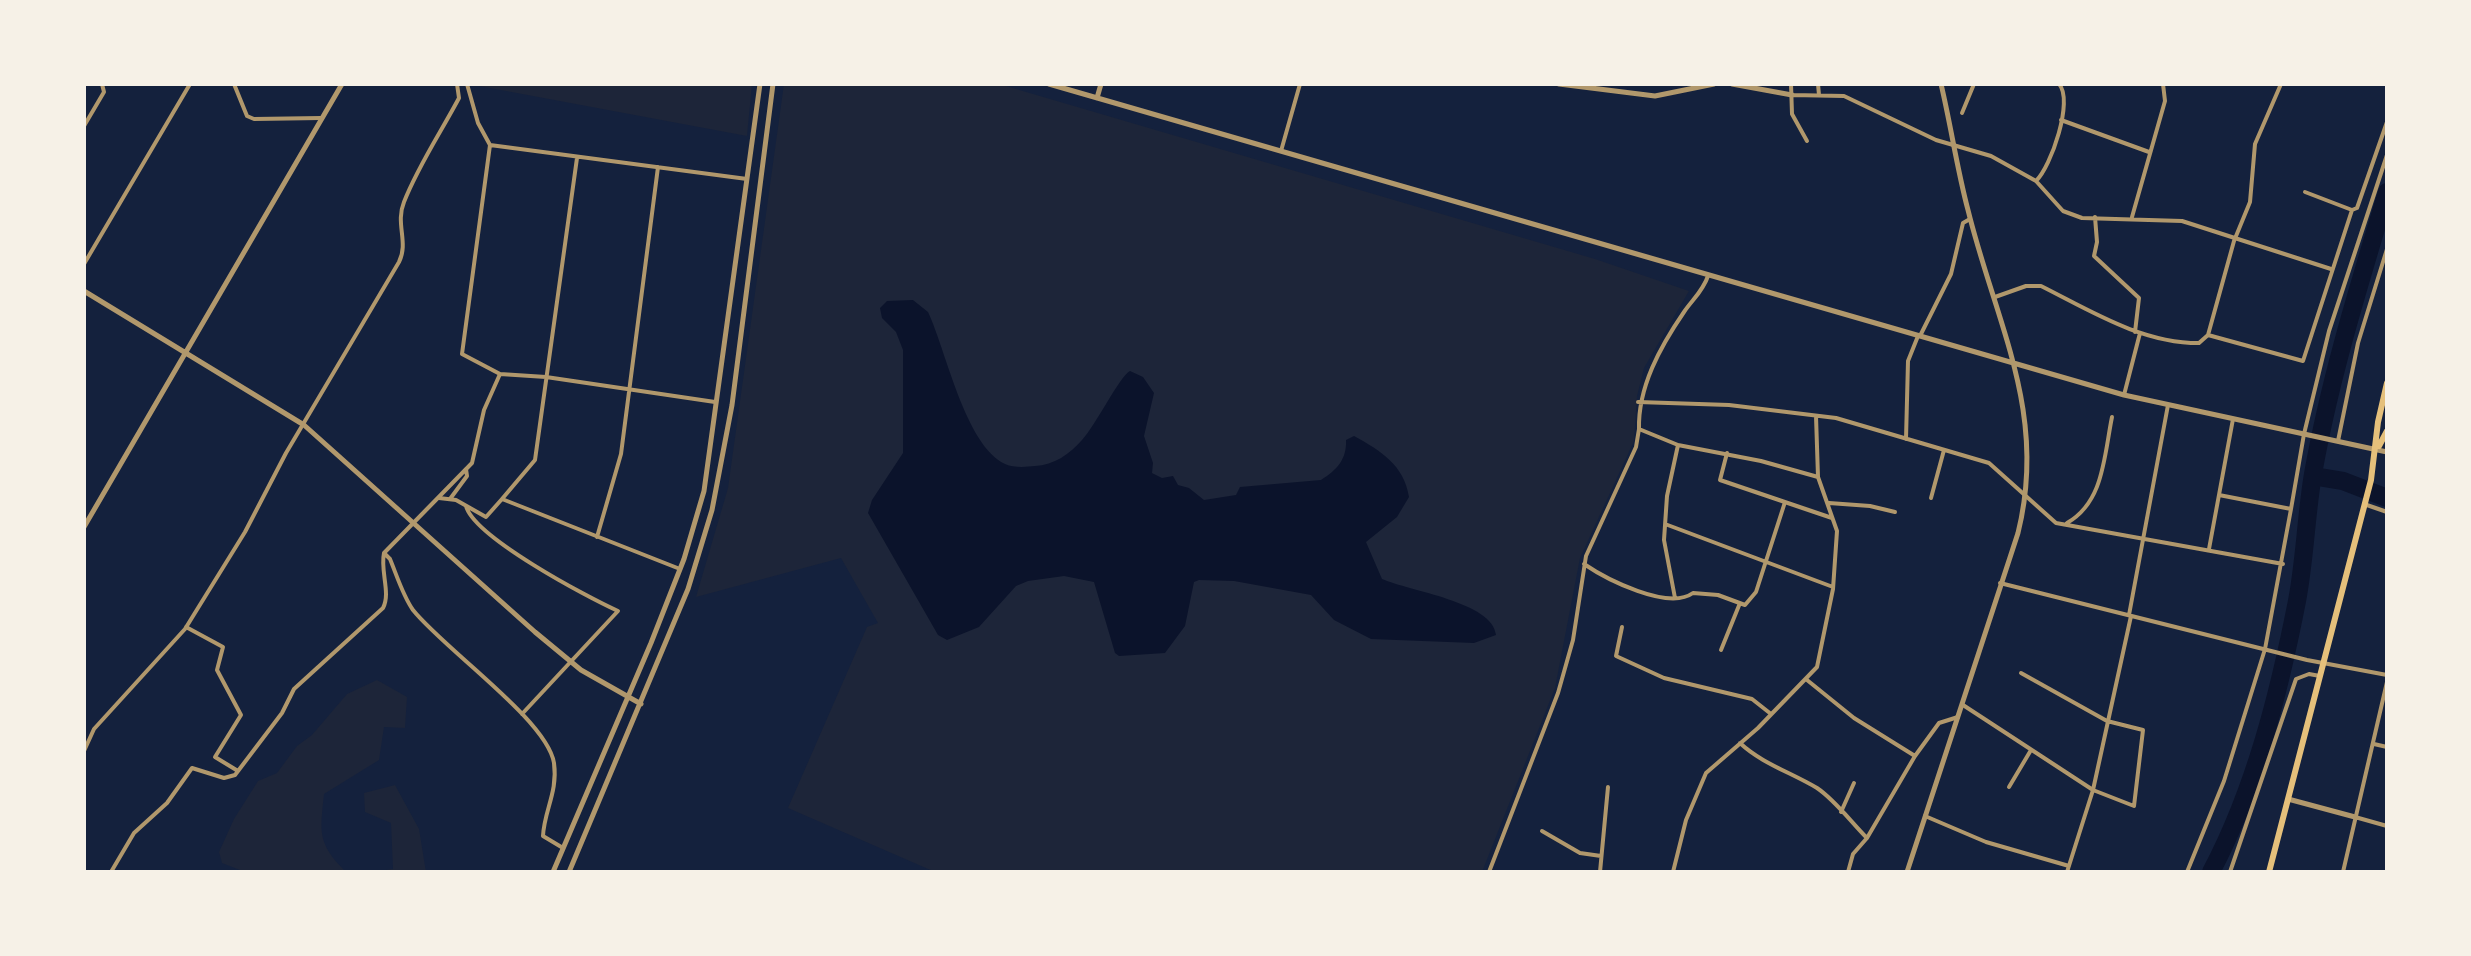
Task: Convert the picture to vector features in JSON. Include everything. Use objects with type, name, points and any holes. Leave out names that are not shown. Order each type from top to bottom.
[{"type":"main road","points":[[2269,872],[2371,480],[2378,422],[2387,383]]},
{"type":"main road","points":[[2377,450],[2387,431]]},
{"type":"street","points":[[84,126],[104,92],[102,84]]},
{"type":"street","points":[[84,264],[190,84]]},
{"type":"street","points":[[234,84],[247,116],[254,119],[323,118]]},
{"type":"street","points":[[84,527],[342,84]]},
{"type":"street","points":[[84,751],[94,729],[186,627],[245,532],[404,252],[400,227],[404,203],[459,98],[457,84]]},
{"type":"street","points":[[467,84],[478,123],[490,145],[462,354],[500,374],[546,377],[718,403]]},
{"type":"street","points":[[553,872],[680,569],[704,491],[760,84]]},
{"type":"street","points":[[569,872],[694,575],[721,473],[773,84]]},
{"type":"street","points":[[1049,84],[2124,395],[2387,452]]},
{"type":"street","points":[[1097,98],[1101,84]]},
{"type":"street","points":[[1280,152],[1300,84]]},
{"type":"street","points":[[1559,84],[1666,95],[1714,84]]},
{"type":"street","points":[[1732,84],[1792,95],[1850,99],[1957,147],[1991,156],[2036,181],[2063,211],[2082,218],[2132,217],[2182,221],[2234,241],[2331,269]]},
{"type":"street","points":[[1791,84],[1792,114],[1807,141]]},
{"type":"street","points":[[1818,84],[1819,95]]},
{"type":"street","points":[[1907,872],[1963,705],[2027,495],[2027,419],[1995,297],[1970,219],[1957,147],[1941,84]]},
{"type":"street","points":[[1962,113],[1974,84]]},
{"type":"street","points":[[2036,181],[2045,172],[2052,157],[2066,103],[2065,90],[2059,84]]},
{"type":"street","points":[[2132,217],[2165,101],[2163,84]]},
{"type":"street","points":[[1995,297],[2026,286],[2041,286],[2138,333],[2183,343],[2199,343],[2208,335],[2234,241],[2250,202],[2255,144],[2281,84]]},
{"type":"street","points":[[2061,120],[2149,152]]},
{"type":"street","points":[[2208,335],[2303,361],[2331,269],[2352,210],[2357,208],[2387,122]]},
{"type":"street","points":[[490,145],[747,179]]},
{"type":"street","points":[[2187,872],[2224,781],[2265,649],[2283,564],[2304,434],[2329,331],[2387,155]]},
{"type":"street","points":[[439,498],[450,499],[486,517],[535,460],[577,158]]},
{"type":"street","points":[[597,537],[621,454],[658,167]]},
{"type":"street","points":[[2305,192],[2352,210]]},
{"type":"street","points":[[2095,217],[2097,242],[2094,256],[2139,298],[2138,333],[2124,395]]},
{"type":"street","points":[[1906,439],[1908,361],[1951,274],[1963,223],[1970,219]]},
{"type":"street","points":[[2336,440],[2358,343],[2387,249]]},
{"type":"street","points":[[1489,872],[1545,733],[1568,662],[1584,564],[1636,447],[1638,402],[1680,318],[1704,288],[1708,276]]},
{"type":"street","points":[[84,291],[304,425],[572,662],[627,699],[641,704]]},
{"type":"street","points":[[111,872],[134,833],[167,803],[192,768],[224,778],[238,771],[282,713],[294,689],[383,608],[386,601],[381,569],[384,553],[472,463],[484,410],[500,374]]},
{"type":"street","points":[[1638,402],[1729,405],[1816,415],[1989,463],[2052,520],[2283,564]]},
{"type":"street","points":[[1925,816],[1986,842],[2068,869],[2093,790],[2130,615],[2168,405]]},
{"type":"street","points":[[1673,872],[1686,820],[1703,776],[1807,680],[1817,667],[1824,646],[1837,531],[1818,477],[1816,415]]},
{"type":"street","points":[[2065,524],[2085,512],[2098,488],[2112,417]]},
{"type":"street","points":[[2209,549],[2233,419]]},
{"type":"street","points":[[1639,429],[1678,445],[1727,453],[1818,477]]},
{"type":"street","points":[[1675,598],[1665,524],[1678,445]]},
{"type":"street","points":[[1931,498],[1944,450]]},
{"type":"street","points":[[1727,453],[1720,480],[1834,518]]},
{"type":"street","points":[[450,499],[467,476],[466,469]]},
{"type":"street","points":[[2219,495],[2291,509]]},
{"type":"street","points":[[502,499],[680,569]]},
{"type":"street","points":[[2365,501],[2387,512]]},
{"type":"street","points":[[1584,564],[1633,591],[1675,598],[1686,598],[1693,593],[1718,595],[1745,605],[1756,592],[1785,502]]},
{"type":"street","points":[[1829,503],[1870,506],[1895,512]]},
{"type":"street","points":[[466,506],[481,526],[520,557],[618,611],[522,714]]},
{"type":"street","points":[[1665,524],[1833,587]]},
{"type":"street","points":[[384,553],[390,559],[411,607],[430,630],[522,714],[549,747],[554,764],[554,798],[543,836],[563,848]]},
{"type":"street","points":[[2000,583],[2307,660],[2387,675]]},
{"type":"street","points":[[1721,650],[1740,603]]},
{"type":"street","points":[[186,627],[223,647],[217,670],[241,715],[215,757],[238,771]]},
{"type":"street","points":[[1622,627],[1616,656],[1664,678],[1752,699],[1771,714]]},
{"type":"street","points":[[1963,705],[2093,790],[2134,806],[2143,730],[2107,721],[2021,673]]},
{"type":"street","points":[[2230,872],[2296,679],[2309,674],[2320,676]]},
{"type":"street","points":[[1807,680],[1854,718],[1915,756]]},
{"type":"street","points":[[2343,872],[2387,682]]},
{"type":"street","points":[[1848,872],[1853,854],[1867,838],[1915,756],[1939,723],[1958,717]]},
{"type":"street","points":[[1740,743],[1757,756],[1815,787],[1867,838]]},
{"type":"street","points":[[2374,744],[2387,747]]},
{"type":"street","points":[[2009,787],[2031,750]]},
{"type":"street","points":[[1841,812],[1854,783]]},
{"type":"street","points":[[1600,872],[1608,787]]},
{"type":"street","points":[[2288,799],[2387,826]]},
{"type":"street","points":[[1542,831],[1580,853],[1601,856]]},
{"type":"shaded area","points":[[472,84],[752,84],[747,136]]},
{"type":"shaded area","points":[[784,84],[999,84],[1595,259],[1689,291],[1644,368],[1637,396],[1634,441],[1580,558],[1555,688],[1482,872],[935,872],[788,808],[867,627],[878,623],[841,558],[696,597],[728,488]]},
{"type":"shaded area","points":[[913,300],[928,312],[958,395],[979,438],[991,454],[1005,464],[1020,467],[1042,465],[1067,454],[1088,433],[1130,371],[1143,377],[1154,393],[1144,436],[1153,463],[1152,473],[1162,478],[1173,476],[1178,485],[1189,488],[1204,500],[1236,495],[1240,487],[1321,480],[1340,463],[1346,440],[1354,436],[1390,460],[1402,476],[1409,497],[1397,517],[1366,542],[1382,579],[1466,606],[1481,614],[1496,635],[1474,643],[1371,639],[1334,620],[1311,595],[1234,581],[1199,580],[1194,582],[1185,626],[1165,653],[1119,656],[1115,653],[1094,582],[1064,576],[1028,581],[1016,586],[979,627],[947,640],[938,635],[868,513],[872,500],[903,453],[903,350],[896,332],[882,318],[880,308],[887,301]]},
{"type":"shaded area","points":[[377,680],[407,697],[405,728],[384,727],[379,760],[324,794],[322,828],[325,845],[346,872],[245,872],[222,863],[219,852],[234,819],[258,781],[277,773],[297,746],[312,735],[347,694]]},
{"type":"shaded area","points":[[395,785],[419,829],[426,872],[372,872],[393,869],[391,823],[365,812],[364,793]]},
{"type":"waterway","points":[[2211,872],[2240,808],[2264,740],[2297,601],[2320,438],[2346,332],[2387,192]]},
{"type":"waterway","points":[[2313,476],[2343,481],[2387,498]]}]
